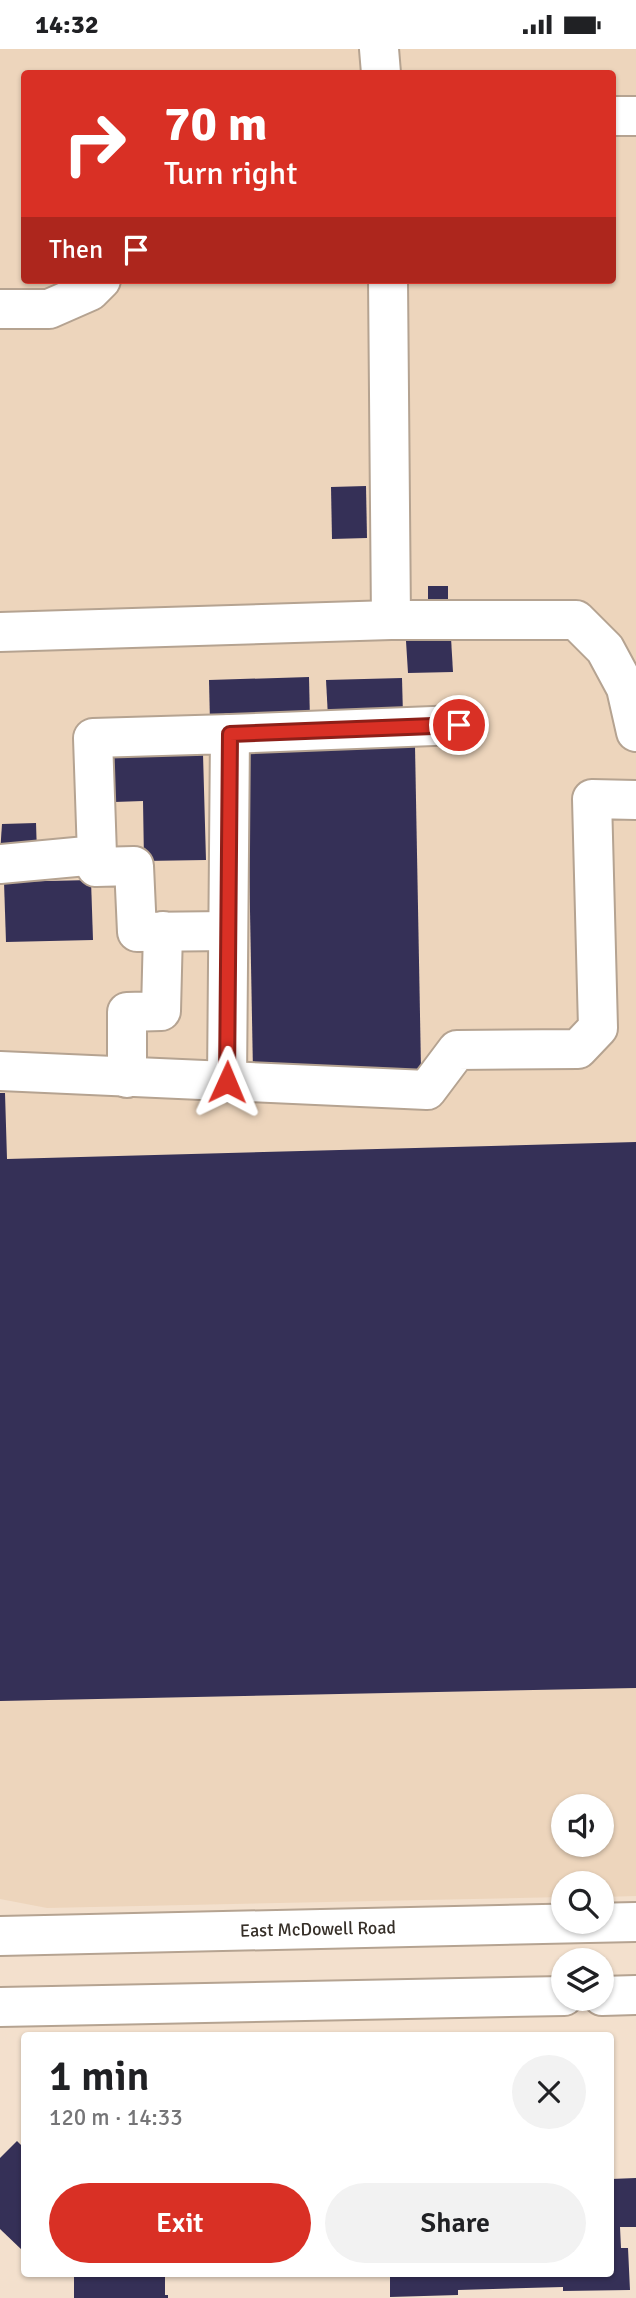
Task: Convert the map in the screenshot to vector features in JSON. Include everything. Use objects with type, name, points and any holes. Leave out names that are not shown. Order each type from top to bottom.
[{"type":"main road","points":[[379,49],[381,70]]},
{"type":"main road","points":[[616,116],[636,116]]},
{"type":"main road","points":[[0,309],[49,309],[90,291],[97,284]]},
{"type":"main road","points":[[388,284],[391,620]]},
{"type":"main road","points":[[0,632],[391,620],[576,620],[605,649],[621,678],[626,688],[636,732]]},
{"type":"main road","points":[[228,931],[137,932],[134,866],[96,867],[93,738],[459,725]]},
{"type":"main road","points":[[227,1082],[230,734]]},
{"type":"main road","points":[[0,1071],[427,1090],[457,1050],[578,1049],[598,1028],[592,799],[636,800]]},
{"type":"main road","points":[[0,864],[97,855]]},
{"type":"main road","points":[[127,1078],[127,1012],[161,1011],[163,931]]},
{"type":"main road","name":"East McDowell Road","points":[[5,1934],[636,1922]]},
{"type":"main road","points":[[614,1996],[636,1995]]},
{"type":"main road","points":[[0,2007],[551,1996]]},
{"type":"shaded area","points":[[0,49],[636,49],[636,1896],[614,1897],[614,1871],[551,1871],[551,1897],[47,1908],[0,1899]]},
{"type":"building","points":[[366,486],[367,538],[332,539],[331,487]]},
{"type":"building","points":[[428,586],[448,586],[448,599],[428,600]]},
{"type":"building","points":[[451,638],[453,672],[408,673],[406,641]]},
{"type":"building","points":[[309,677],[310,721],[210,723],[209,680]]},
{"type":"building","points":[[402,678],[403,716],[328,717],[326,680]]},
{"type":"building","points":[[415,746],[421,1069],[253,1072],[247,749]]},
{"type":"building","points":[[203,754],[206,860],[144,861],[143,801],[114,802],[113,757]]},
{"type":"building","points":[[36,823],[37,853],[0,854],[2,824]]},
{"type":"building","points":[[91,880],[93,940],[6,942],[4,882]]},
{"type":"building","points":[[0,1093],[5,1093],[7,1159],[636,1142],[636,1688],[0,1701]]},
{"type":"building","points":[[17,2141],[21,2145],[21,2249],[0,2229],[0,2158]]},
{"type":"building","points":[[636,2178],[636,2227],[620,2227],[621,2248],[628,2248],[630,2290],[563,2291],[563,2287],[458,2290],[458,2295],[390,2297],[390,2277],[614,2277],[614,2179]]},
{"type":"building","points":[[74,2277],[165,2277],[165,2295],[168,2295],[168,2298],[74,2298]]},
{"type":"route","points":[[227,1082],[230,734],[459,725]]}]
